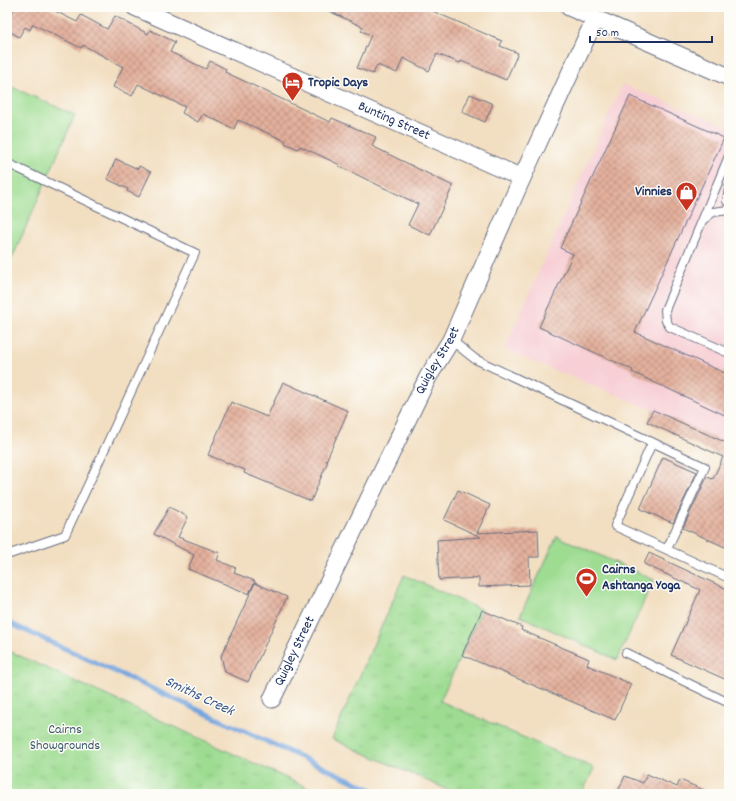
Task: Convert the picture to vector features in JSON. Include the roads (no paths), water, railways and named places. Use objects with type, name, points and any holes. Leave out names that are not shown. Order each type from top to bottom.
[{"type":"street","name":"Bunting Street","points":[[135,7],[522,178]]},
{"type":"street","points":[[569,7],[729,77]]},
{"type":"street","name":"Quigley Street","points":[[272,699],[428,377],[451,340],[522,178],[595,19]]},
{"type":"lane","points":[[729,156],[665,310],[666,321],[670,327],[729,353]]},
{"type":"lane","points":[[7,163],[195,253],[65,536],[7,555]]},
{"type":"lane","points":[[729,188],[727,201],[729,203]]},
{"type":"lane","points":[[702,221],[713,212],[729,210]]},
{"type":"lane","points":[[451,340],[475,359],[652,443],[705,466],[667,549]]},
{"type":"lane","points":[[652,443],[615,526],[729,578]]},
{"type":"lane","points":[[626,653],[729,703]]},
{"type":"waterway","name":"Smiths Creek","points":[[7,622],[381,794]]},
{"type":"place","name":"Tropic Days","points":[[292,102]]},
{"type":"place","name":"Vinnies","points":[[687,212]]},
{"type":"place","name":"Cairns Ashtanga Yoga","points":[[587,598]]},
{"type":"park label","name":"Cairns Showgrounds","points":[[65,738]]}]
